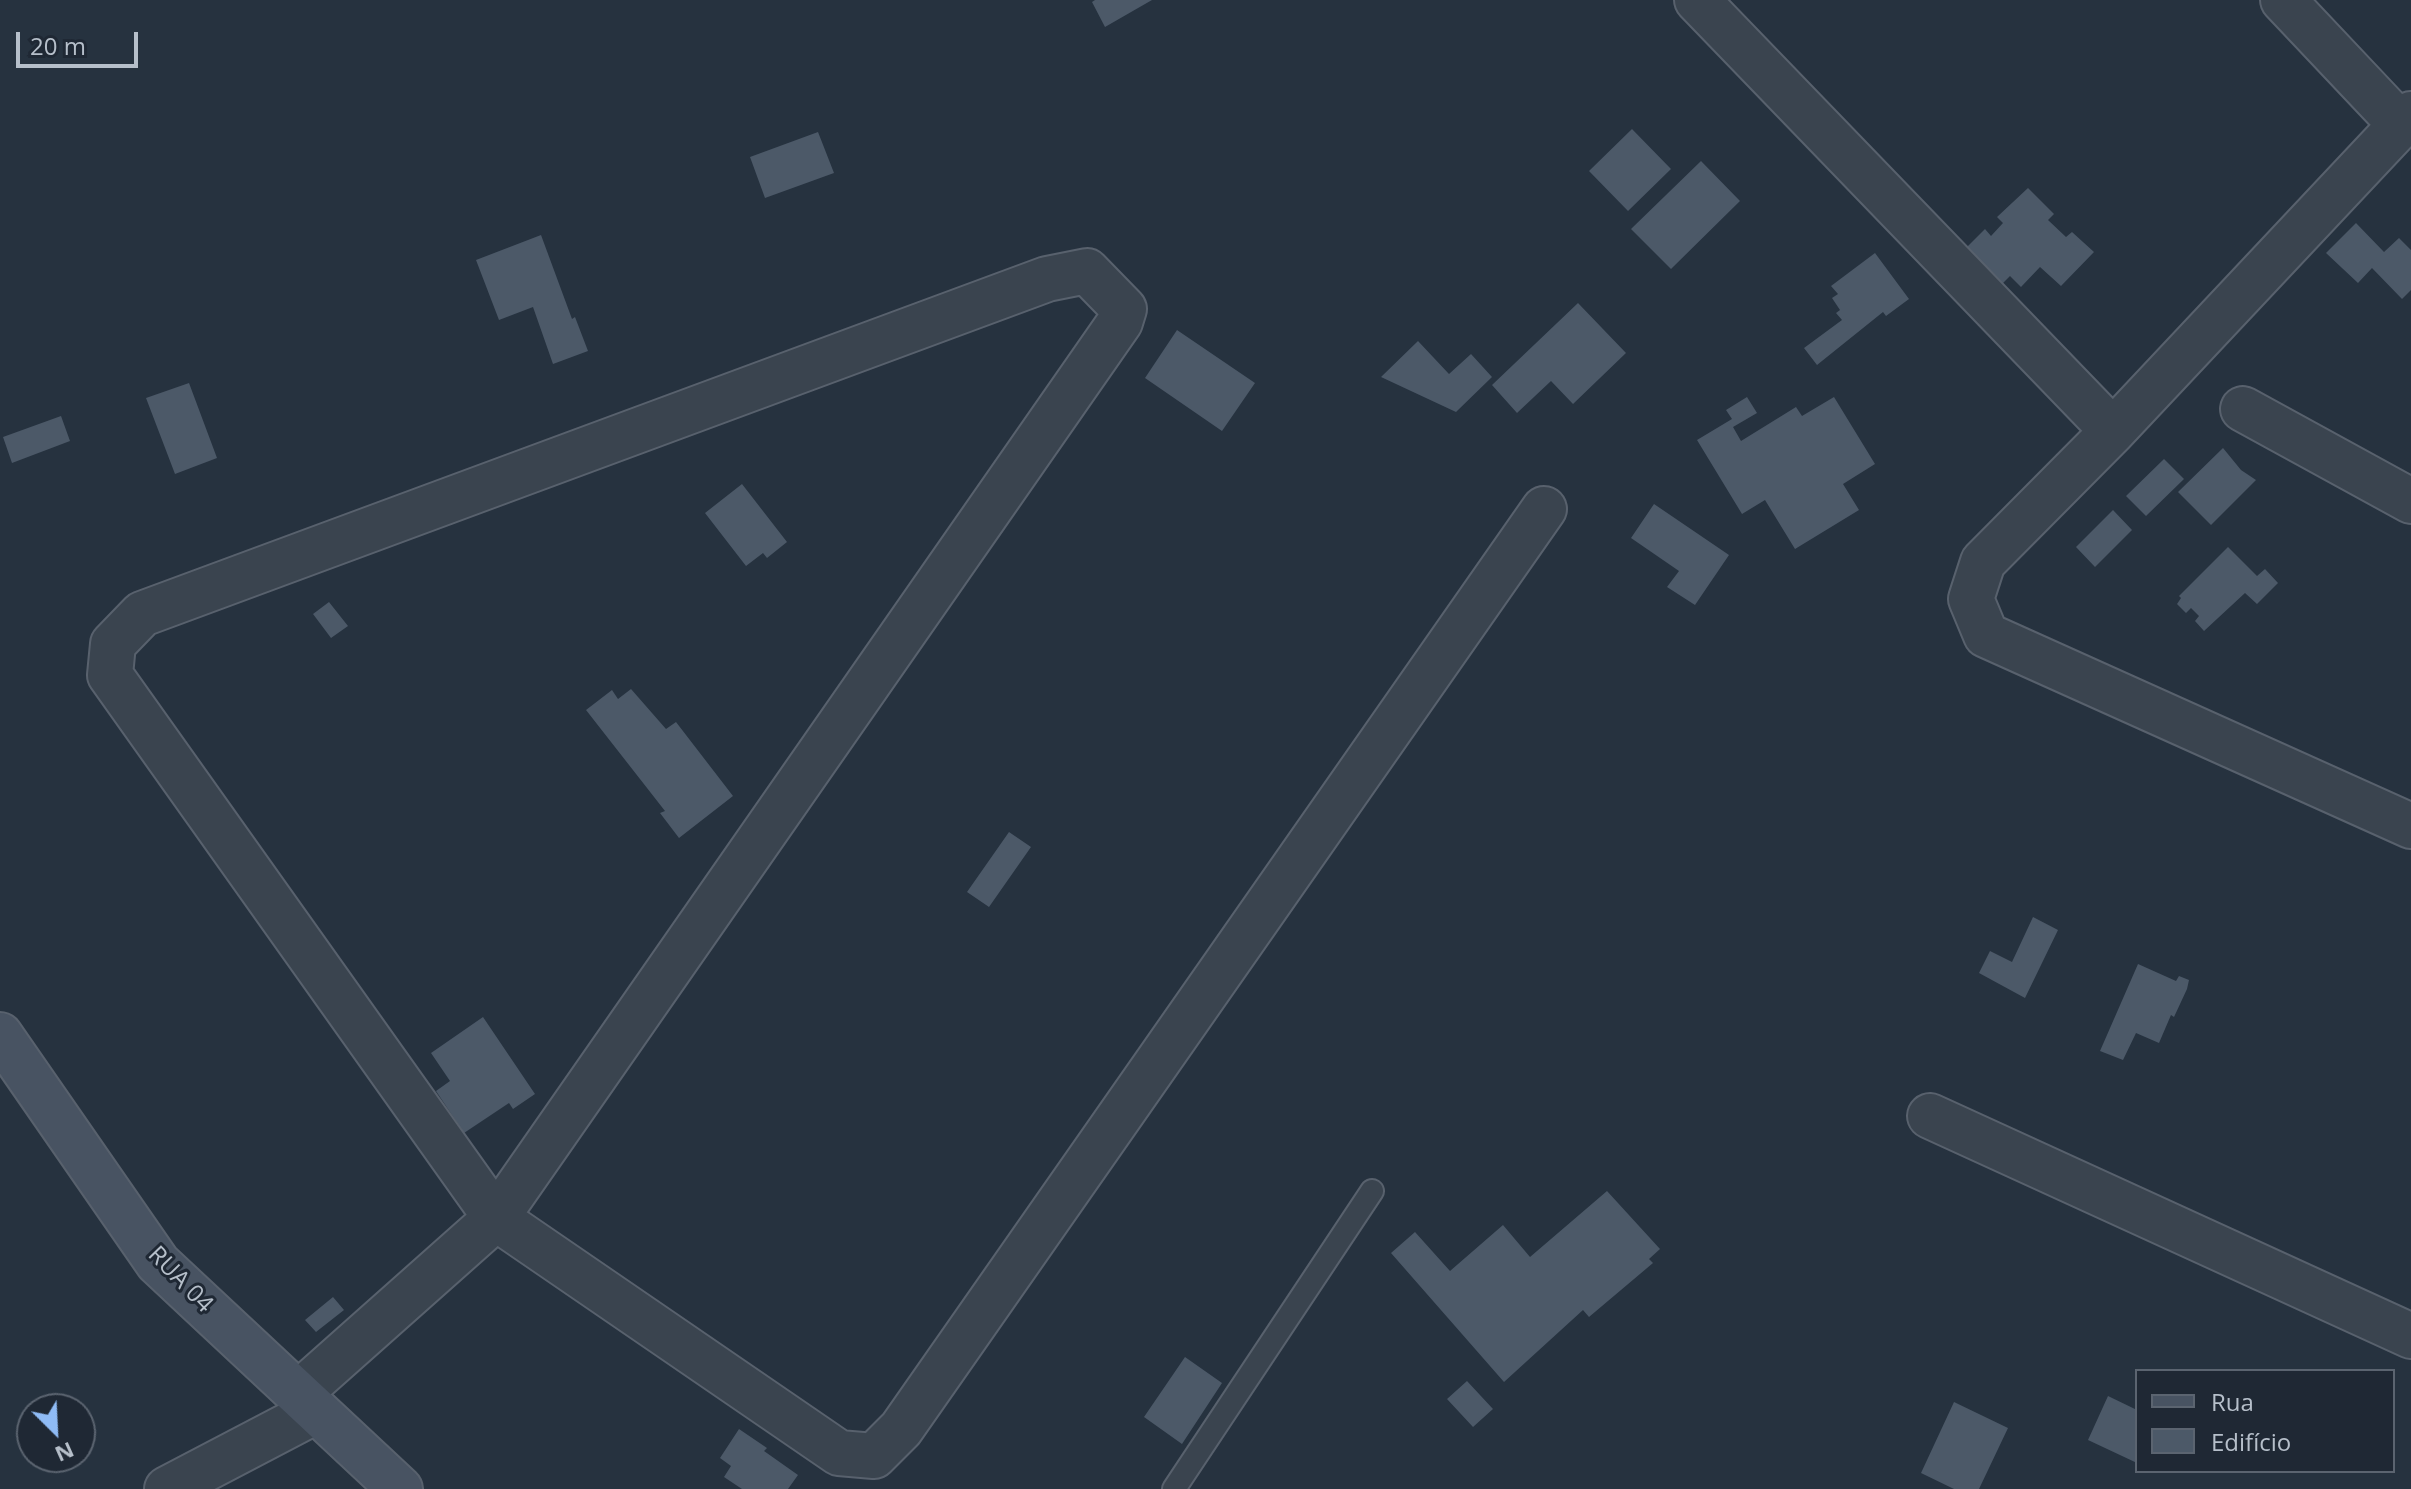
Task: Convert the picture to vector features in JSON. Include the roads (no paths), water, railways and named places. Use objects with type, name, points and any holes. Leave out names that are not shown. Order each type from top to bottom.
[{"type":"street","points":[[1697,0],[2113,431]]},
{"type":"street","points":[[2283,0],[2406,120],[2113,431],[1983,562],[1971,599],[1986,635],[2411,826]]},
{"type":"street","points":[[167,1489],[307,1402],[496,1218],[1120,322],[1124,309],[1087,271],[1047,279],[142,614],[113,644],[110,675],[496,1218],[839,1453],[874,1456],[901,1429],[1544,509]]},
{"type":"street","points":[[2243,409],[2411,501]]},
{"type":"street","name":"RUA 04","points":[[0,1035],[158,1263],[400,1489]]},
{"type":"street","points":[[1930,1116],[2411,1336]]},
{"type":"lane","points":[[1174,1489],[1372,1191]]}]
